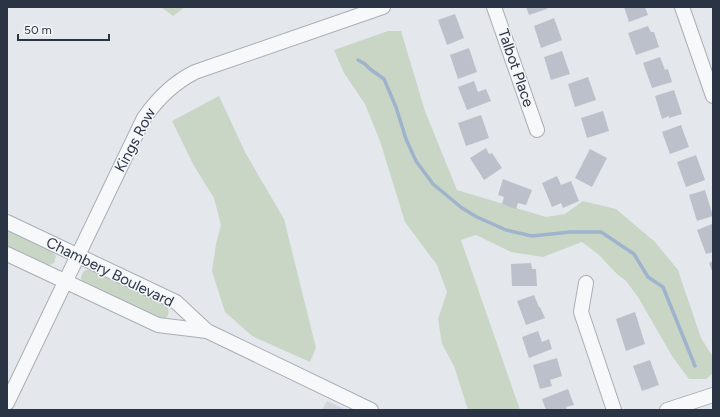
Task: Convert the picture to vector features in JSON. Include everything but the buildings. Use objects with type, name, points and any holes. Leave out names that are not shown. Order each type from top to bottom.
[{"type":"street","name":"Kings Row","points":[[7,403],[144,118],[165,92],[177,82],[195,72],[383,7]]},
{"type":"street","name":"Talbot Place","points":[[494,7],[537,130]]},
{"type":"street","points":[[682,7],[713,96]]},
{"type":"street","name":"Chambery Boulevard","points":[[7,222],[176,302],[207,331],[371,410]]},
{"type":"street","name":"Chambery Boulevard","points":[[7,254],[158,325],[207,331]]},
{"type":"street","points":[[586,283],[581,312],[614,410]]},
{"type":"street","points":[[667,410],[713,394]]},
{"type":"shaded area","points":[[327,401],[346,410],[322,410]]},
{"type":"green space","points":[[161,7],[185,7],[173,16]]},
{"type":"green space","points":[[388,31],[401,31],[425,111],[457,190],[546,217],[565,214],[583,201],[616,209],[655,242],[678,270],[701,338],[713,357],[713,373],[706,379],[689,379],[672,356],[638,297],[626,281],[617,274],[598,254],[582,242],[543,257],[511,252],[476,235],[461,240],[520,410],[468,410],[454,366],[442,344],[438,319],[447,292],[437,265],[405,222],[380,141],[365,104],[344,73],[334,50]]},
{"type":"green space","points":[[219,96],[246,154],[284,219],[316,348],[310,362],[252,336],[225,312],[212,271],[216,244],[221,225],[214,198],[194,166],[172,121]]},
{"type":"green space","points":[[7,229],[51,250],[56,256],[54,263],[47,266],[7,248]]},
{"type":"green space","points":[[86,270],[92,270],[164,304],[168,310],[167,317],[160,320],[82,283],[81,277],[83,272]]},
{"type":"waterway","points":[[358,60],[384,79],[396,107],[406,139],[416,161],[433,184],[462,208],[477,217],[506,230],[532,236],[570,232],[601,232],[634,254],[648,277],[663,287],[695,366]]}]
